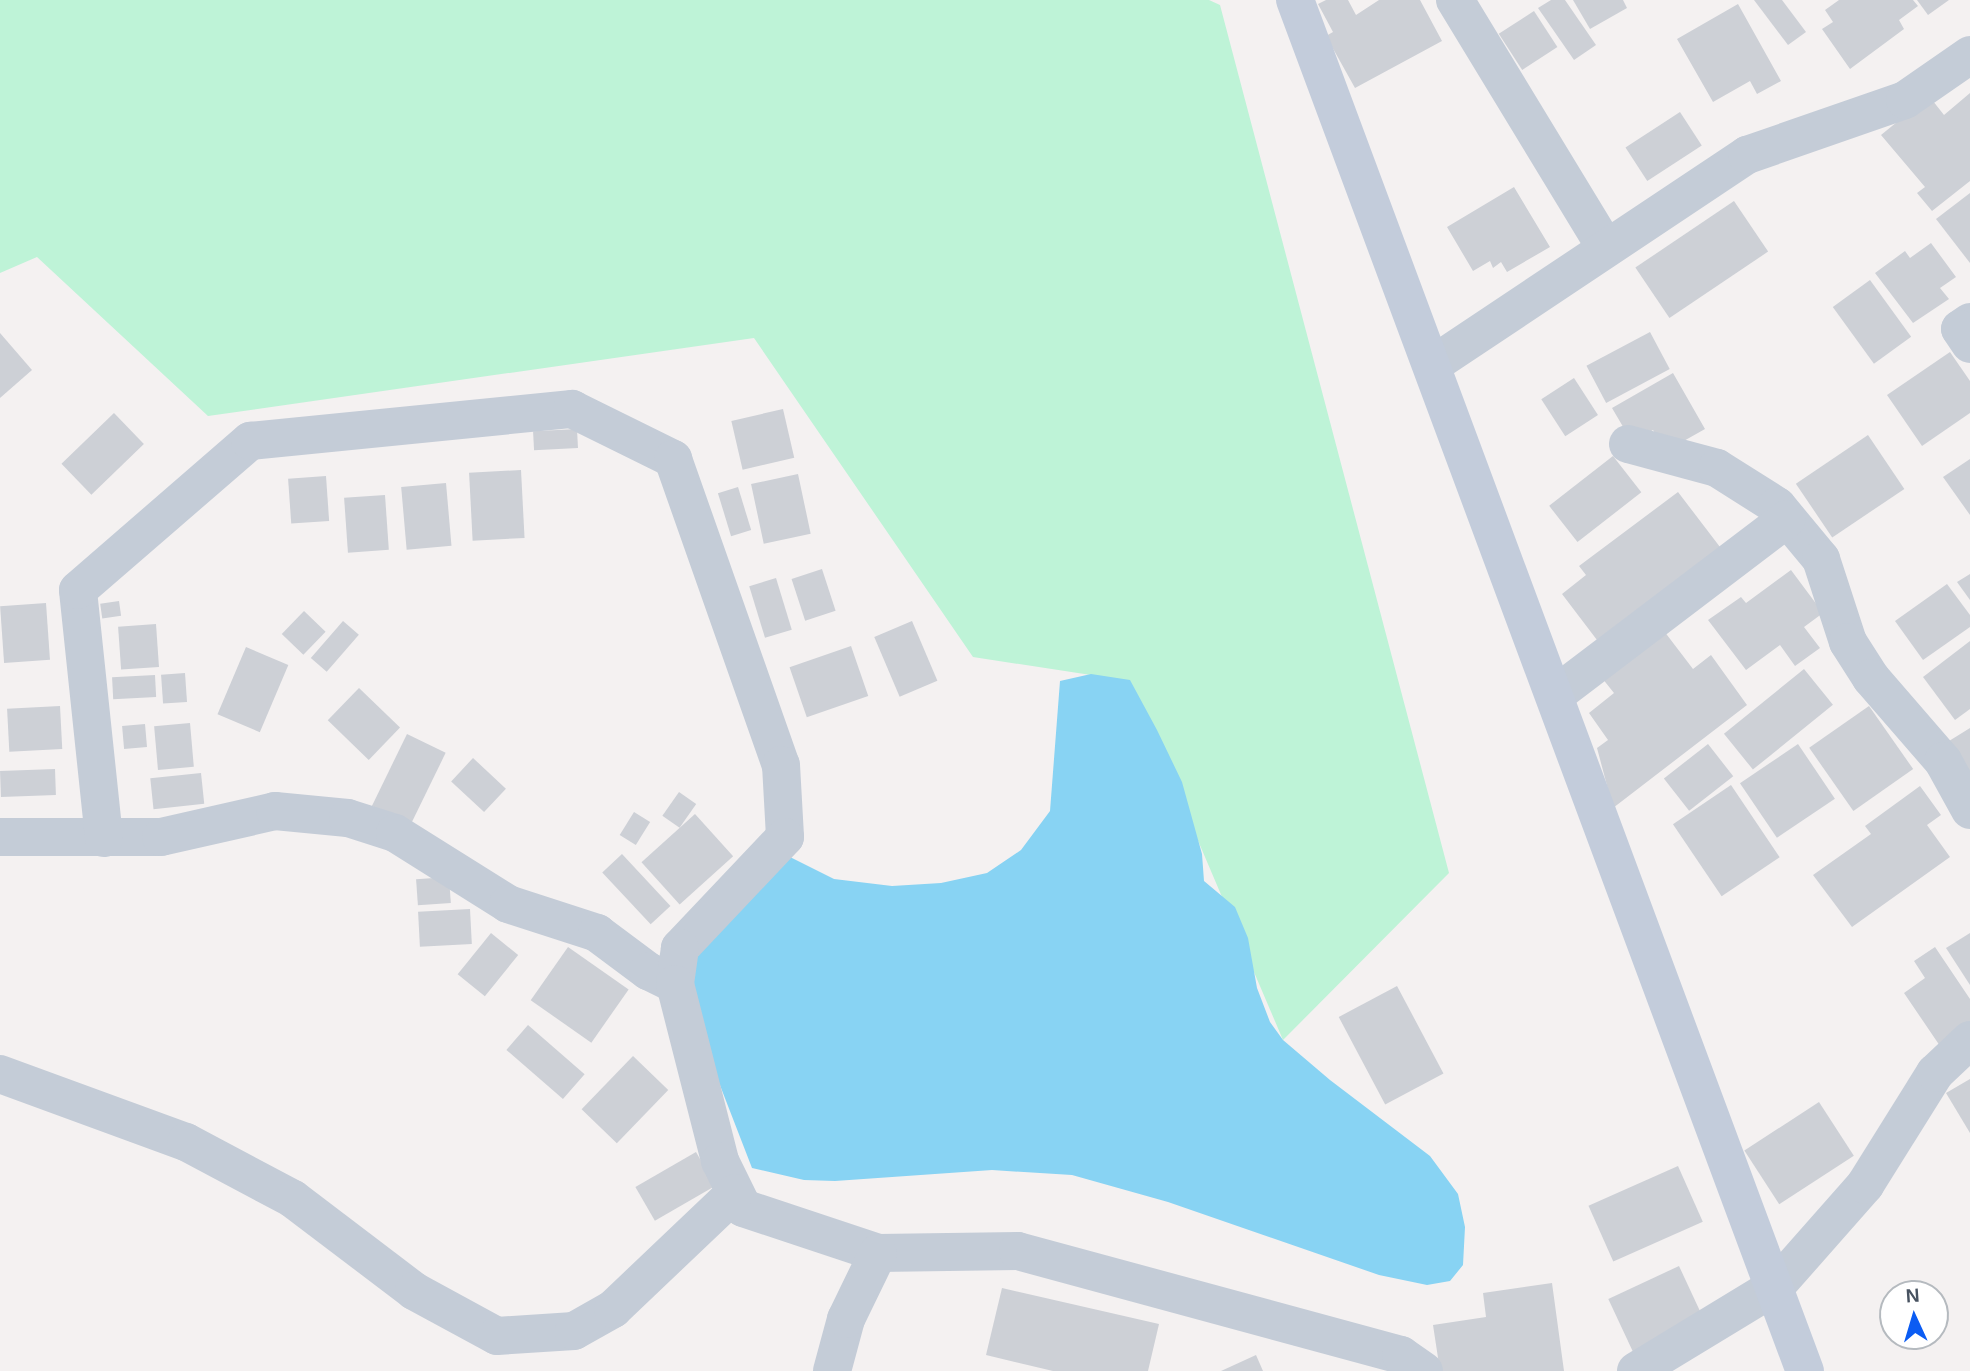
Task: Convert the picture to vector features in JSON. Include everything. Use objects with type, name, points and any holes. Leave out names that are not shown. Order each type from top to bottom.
[{"type":"street","points":[[1295,0],[1776,1286],[1805,1371]]},
{"type":"street","points":[[1455,0],[1606,248]]},
{"type":"street","points":[[1432,365],[1747,155],[1905,100],[1970,55]]},
{"type":"street","points":[[1970,322],[1960,329],[1970,344]]},
{"type":"street","points":[[104,838],[78,590],[250,441],[572,409],[673,459],[781,765],[785,837],[680,948],[674,984],[720,1161],[743,1208],[878,1252],[1018,1251],[1401,1355],[1424,1371]]},
{"type":"street","points":[[1628,444],[1717,468],[1777,506],[1821,559],[1848,642],[1943,761],[1970,810]]},
{"type":"street","points":[[1555,695],[1787,519]]},
{"type":"street","points":[[0,837],[161,837],[275,811],[348,817],[395,833],[508,904],[597,933],[648,971],[674,984]]},
{"type":"street","points":[[1636,1371],[1776,1286],[1865,1185],[1935,1073],[1970,1040]]},
{"type":"street","points":[[0,1074],[186,1142],[293,1199],[414,1291],[497,1336],[574,1331],[613,1309],[735,1193]]},
{"type":"street","points":[[832,1371],[846,1319],[878,1252]]},
{"type":"green space","points":[[0,0],[1209,0],[1220,5],[1449,873],[1283,1040],[1130,681],[973,657],[754,338],[208,416],[37,257],[0,273]]},
{"type":"water","points":[[1091,674],[1130,680],[1157,730],[1182,782],[1202,854],[1204,881],[1235,907],[1248,938],[1257,988],[1270,1022],[1283,1040],[1330,1080],[1430,1156],[1458,1194],[1465,1227],[1463,1265],[1450,1281],[1427,1285],[1379,1275],[1168,1202],[1072,1175],[992,1170],[835,1181],[804,1180],[752,1168],[716,1075],[685,957],[784,854],[834,879],[892,886],[941,883],[987,873],[1021,850],[1050,811],[1060,681]]},
{"type":"building","points":[[1326,0],[1348,0],[1356,15],[1379,0],[1420,0],[1442,41],[1355,88],[1326,36],[1333,32],[1318,4]]},
{"type":"building","points":[[1551,0],[1565,0],[1596,45],[1574,60],[1538,8]]},
{"type":"building","points":[[1573,0],[1623,0],[1627,8],[1590,29]]},
{"type":"building","points":[[1754,0],[1782,0],[1806,32],[1788,45]]},
{"type":"building","points":[[1839,0],[1913,0],[1918,6],[1899,20],[1904,29],[1850,69],[1822,29],[1833,22],[1825,10]]},
{"type":"building","points":[[1917,0],[1949,0],[1928,15]]},
{"type":"building","points":[[1738,4],[1781,81],[1757,94],[1750,81],[1713,102],[1677,39]]},
{"type":"building","points":[[1534,11],[1557,47],[1522,70],[1499,34]]},
{"type":"building","points":[[1970,93],[1970,181],[1932,211],[1917,193],[1925,187],[1881,135],[1929,96],[1944,115]]},
{"type":"building","points":[[1680,112],[1702,146],[1647,181],[1625,147]]},
{"type":"building","points":[[1514,187],[1550,247],[1507,272],[1501,262],[1493,268],[1490,261],[1473,271],[1447,227]]},
{"type":"building","points":[[1970,193],[1970,263],[1936,219]]},
{"type":"building","points":[[1734,201],[1768,252],[1669,318],[1635,268]]},
{"type":"building","points":[[1931,243],[1956,277],[1940,288],[1949,299],[1913,323],[1875,273],[1905,251],[1910,258]]},
{"type":"building","points":[[1870,280],[1911,337],[1874,364],[1833,307]]},
{"type":"building","points":[[1650,332],[1670,369],[1606,403],[1586,366]]},
{"type":"building","points":[[0,333],[32,370],[0,398]]},
{"type":"building","points":[[1950,352],[1970,381],[1970,413],[1922,446],[1887,395]]},
{"type":"building","points":[[1673,373],[1705,429],[1666,451],[1653,430],[1632,442],[1612,408]]},
{"type":"building","points":[[1574,378],[1598,415],[1565,436],[1541,399]]},
{"type":"building","points":[[783,409],[794,458],[743,470],[731,421]]},
{"type":"building","points":[[114,413],[144,444],[91,495],[61,464]]},
{"type":"building","points":[[577,429],[578,448],[534,450],[533,431]]},
{"type":"building","points":[[1868,435],[1904,489],[1832,538],[1796,484]]},
{"type":"building","points":[[1613,456],[1641,492],[1577,542],[1549,506]]},
{"type":"building","points":[[1970,459],[1970,515],[1943,477]]},
{"type":"building","points":[[521,470],[525,538],[473,541],[469,473]]},
{"type":"building","points":[[798,474],[811,534],[764,544],[751,484]]},
{"type":"building","points":[[326,476],[329,521],[291,524],[288,479]]},
{"type":"building","points":[[446,483],[451,546],[407,550],[401,487]]},
{"type":"building","points":[[738,487],[751,530],[731,536],[718,493]]},
{"type":"building","points":[[1678,492],[1720,547],[1597,640],[1562,594],[1586,575],[1579,566]]},
{"type":"building","points":[[385,495],[389,550],[348,553],[344,498]]},
{"type":"building","points":[[822,569],[836,611],[805,621],[792,579]]},
{"type":"building","points":[[1791,570],[1823,613],[1804,627],[1820,648],[1795,666],[1780,645],[1746,670],[1708,620],[1741,597],[1746,603]]},
{"type":"building","points":[[1970,574],[1970,600],[1957,582]]},
{"type":"building","points":[[776,578],[792,630],[765,638],[749,586]]},
{"type":"building","points":[[1947,584],[1970,615],[1970,627],[1923,660],[1895,621]]},
{"type":"building","points":[[119,601],[121,616],[102,618],[100,604]]},
{"type":"building","points":[[46,603],[50,660],[4,663],[0,606]]},
{"type":"building","points":[[304,611],[326,632],[303,655],[282,634]]},
{"type":"building","points":[[343,621],[359,635],[327,672],[311,658]]},
{"type":"building","points":[[912,621],[937,681],[900,697],[874,637]]},
{"type":"building","points":[[156,624],[159,667],[121,670],[118,627]]},
{"type":"building","points":[[1664,631],[1693,669],[1711,655],[1747,705],[1613,808],[1597,748],[1608,740],[1589,713],[1614,693],[1602,678]]},
{"type":"building","points":[[1970,641],[1970,709],[1955,720],[1923,677]]},
{"type":"building","points":[[851,646],[868,696],[807,717],[790,667]]},
{"type":"building","points":[[246,647],[288,665],[260,732],[217,714]]},
{"type":"building","points":[[1804,669],[1833,705],[1753,770],[1724,734]]},
{"type":"building","points":[[185,673],[187,702],[163,704],[161,675]]},
{"type":"building","points":[[155,675],[156,697],[113,699],[112,677]]},
{"type":"building","points":[[359,688],[400,728],[369,760],[328,720]]},
{"type":"building","points":[[60,706],[62,749],[9,752],[7,709]]},
{"type":"building","points":[[1869,706],[1913,769],[1853,811],[1809,748]]},
{"type":"building","points":[[190,723],[194,767],[158,770],[154,726]]},
{"type":"building","points":[[145,724],[147,747],[124,749],[122,726]]},
{"type":"building","points":[[1970,728],[1970,792],[1941,746]]},
{"type":"building","points":[[407,734],[446,753],[411,825],[372,806]]},
{"type":"building","points":[[1708,744],[1733,776],[1689,811],[1664,778]]},
{"type":"building","points":[[1798,744],[1835,799],[1777,838],[1740,783]]},
{"type":"building","points":[[473,758],[506,789],[484,812],[451,781]]},
{"type":"building","points":[[55,769],[56,795],[1,797],[0,771]]},
{"type":"building","points":[[201,773],[204,804],[154,809],[150,778]]},
{"type":"building","points":[[1731,785],[1780,857],[1722,896],[1673,824]]},
{"type":"building","points":[[1920,786],[1941,815],[1927,825],[1950,857],[1852,927],[1813,875],[1871,834],[1865,826]]},
{"type":"building","points":[[679,792],[696,804],[680,828],[662,816]]},
{"type":"building","points":[[634,812],[650,822],[636,845],[620,835]]},
{"type":"building","points":[[695,814],[733,856],[680,905],[641,862]]},
{"type":"building","points":[[622,854],[670,906],[651,924],[602,872]]},
{"type":"building","points":[[449,877],[451,903],[418,905],[416,879]]},
{"type":"building","points":[[470,909],[472,944],[420,947],[418,912]]},
{"type":"building","points":[[491,933],[518,955],[485,996],[458,974]]},
{"type":"building","points":[[1970,933],[1970,985],[1946,948]]},
{"type":"building","points":[[568,947],[629,989],[591,1043],[531,1000]]},
{"type":"building","points":[[1935,947],[1970,999],[1970,1026],[1940,1046],[1904,993],[1925,978],[1914,961]]},
{"type":"building","points":[[1397,986],[1443,1073],[1385,1104],[1339,1017]]},
{"type":"building","points":[[528,1025],[585,1074],[563,1099],[506,1050]]},
{"type":"building","points":[[633,1056],[668,1090],[617,1143],[582,1109]]},
{"type":"building","points":[[1970,1079],[1970,1133],[1946,1093]]},
{"type":"building","points":[[1819,1102],[1854,1156],[1779,1204],[1744,1150]]},
{"type":"building","points":[[696,1152],[716,1186],[655,1221],[635,1187]]},
{"type":"building","points":[[1678,1166],[1703,1222],[1613,1262],[1588,1206]]},
{"type":"building","points":[[1679,1266],[1704,1320],[1634,1353],[1608,1299]]},
{"type":"building","points":[[1552,1283],[1564,1371],[1440,1371],[1433,1325],[1486,1317],[1483,1293]]},
{"type":"building","points":[[1002,1288],[1159,1324],[1148,1371],[1053,1371],[986,1355]]},
{"type":"building","points":[[1256,1355],[1263,1371],[1221,1371]]}]
